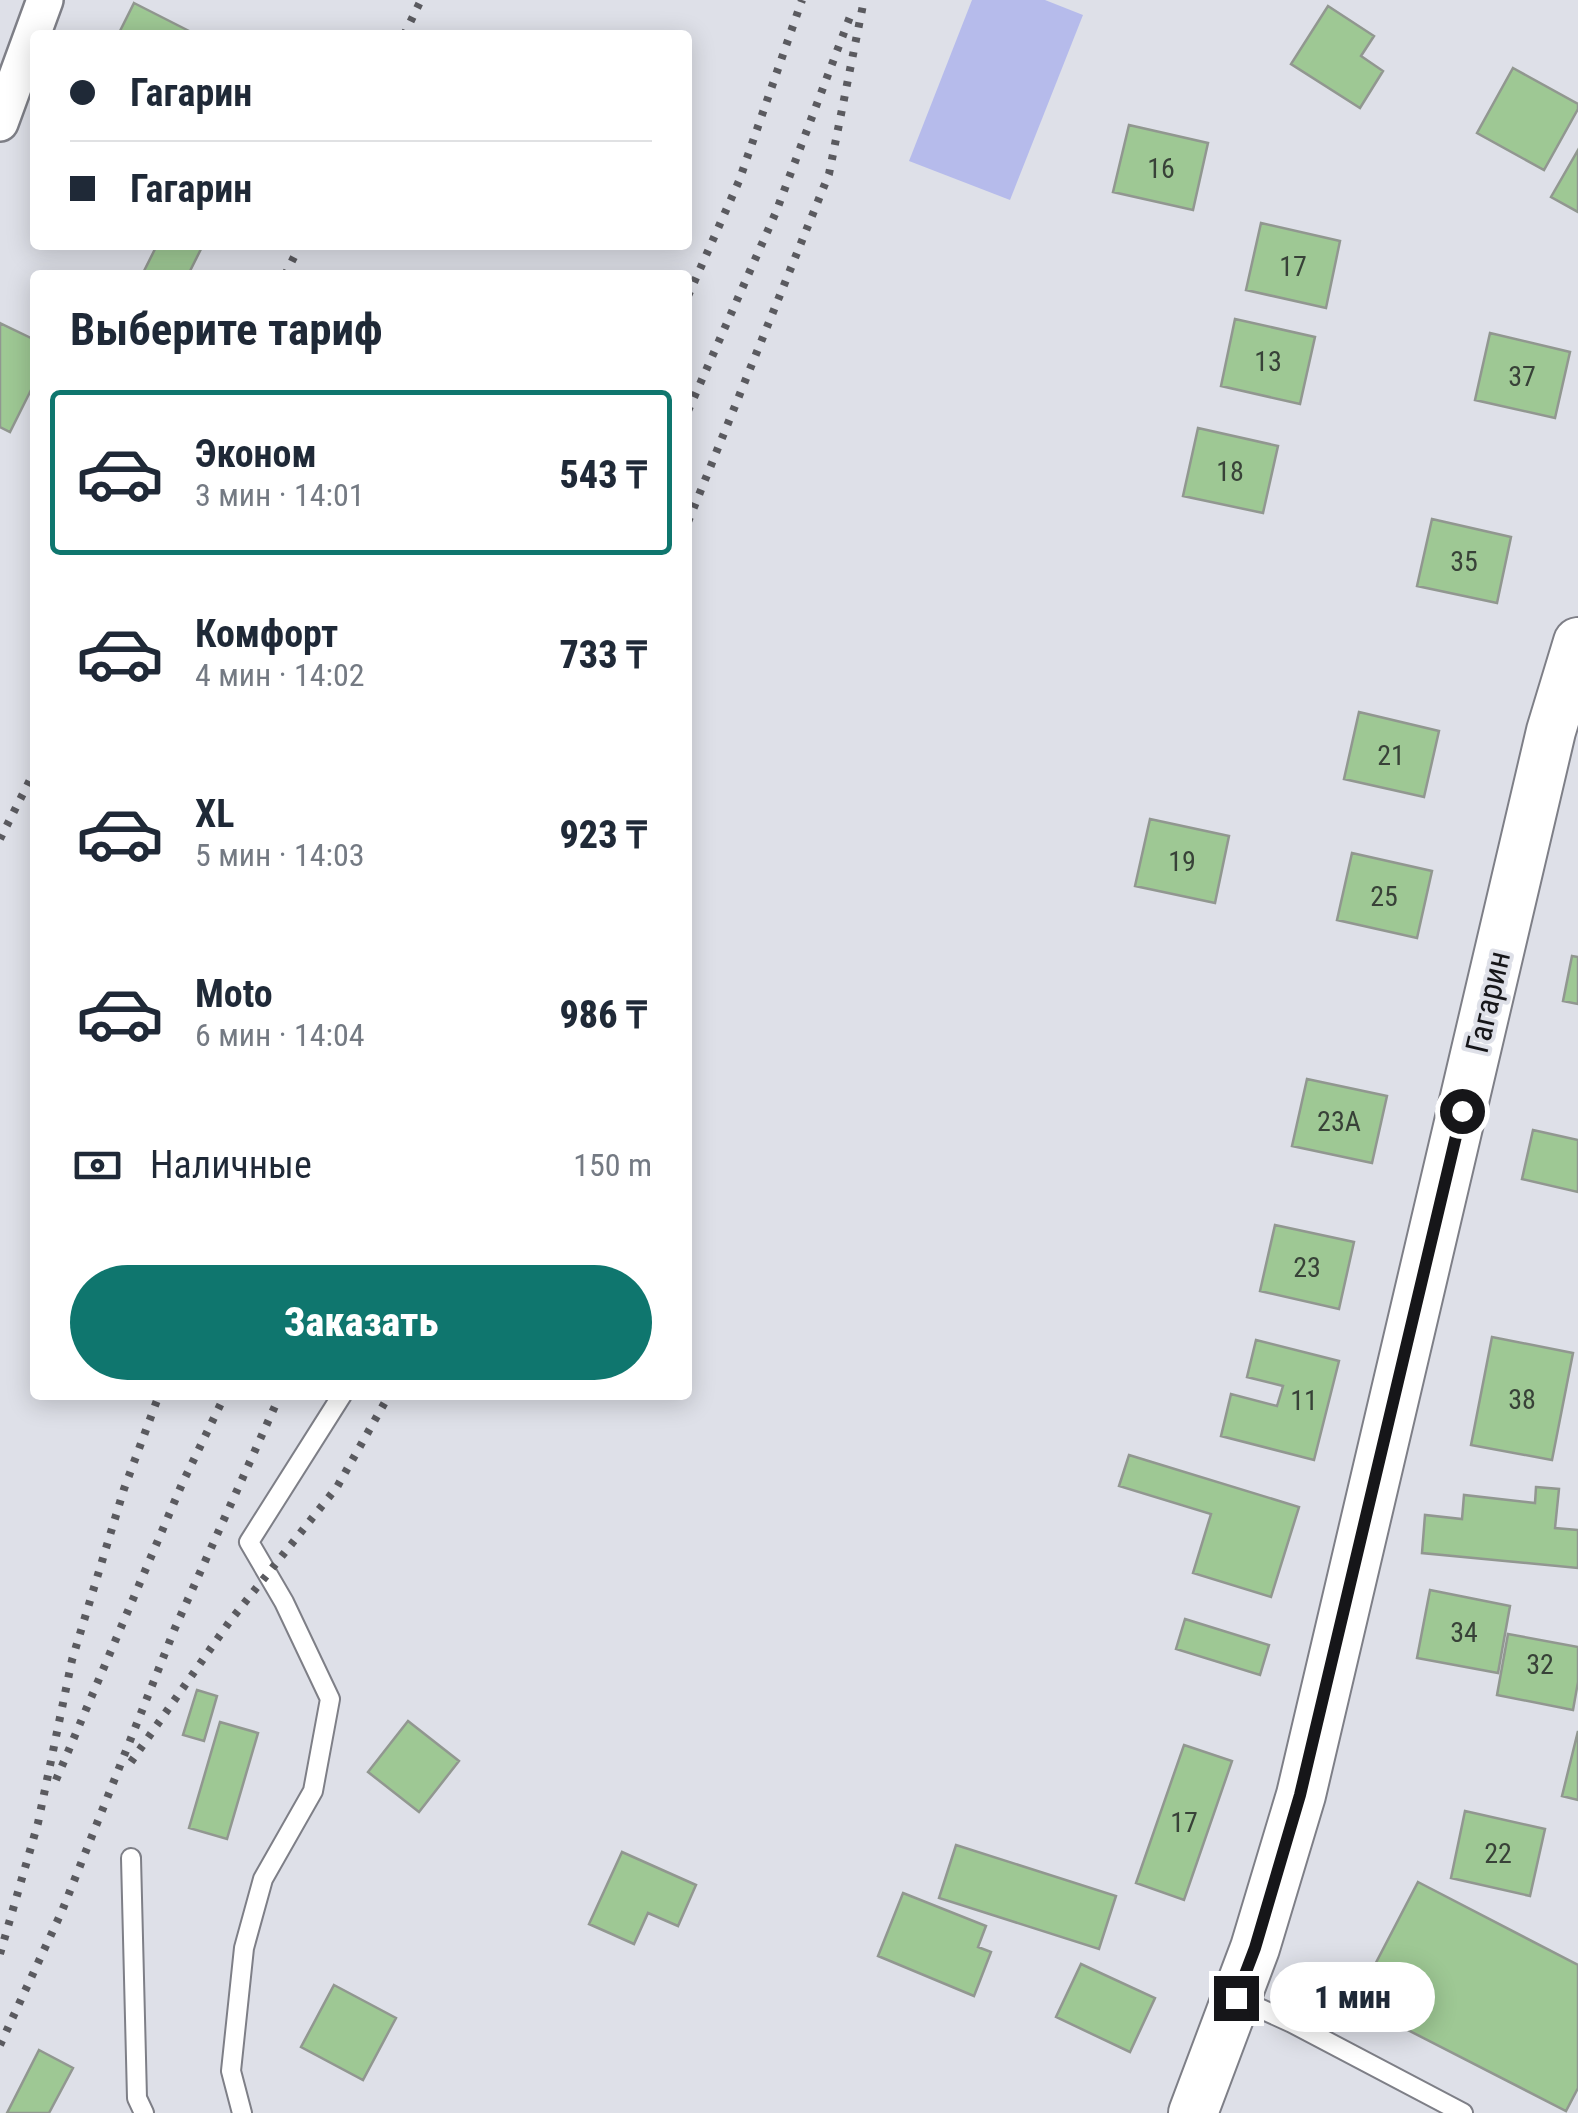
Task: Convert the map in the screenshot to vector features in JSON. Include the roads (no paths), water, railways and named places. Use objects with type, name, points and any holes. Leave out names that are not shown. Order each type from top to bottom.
[{"type":"main road","name":"Гагарин","points":[[1193,2113],[1255,1948],[1300,1795],[1552,732],[1577,649]]},
{"type":"street","points":[[34,30],[45,0]]},
{"type":"street","points":[[0,123],[30,41]]},
{"type":"lane","points":[[242,2113],[231,2071],[244,1948],[263,1879],[313,1791],[330,1698],[284,1602],[248,1542],[339,1400]]},
{"type":"lane","points":[[131,1858],[137,2098],[144,2113]]},
{"type":"lane","points":[[1236,1998],[1292,2023],[1463,2113]]},
{"type":"railway","points":[[406,30],[421,0]]},
{"type":"railway","points":[[692,287],[739,181],[802,0]]},
{"type":"railway","points":[[692,512],[829,174],[864,0]]},
{"type":"railway","points":[[692,402],[776,212],[851,14]]},
{"type":"railway","points":[[288,270],[298,250]]},
{"type":"railway","points":[[0,839],[30,780]]},
{"type":"railway","points":[[0,1954],[38,1823],[72,1660],[124,1489],[157,1400]]},
{"type":"railway","points":[[56,1780],[182,1484],[223,1400]]},
{"type":"railway","points":[[0,2045],[62,1911],[175,1628],[278,1400]]},
{"type":"railway","points":[[131,1762],[230,1621],[337,1487],[386,1400]]}]
